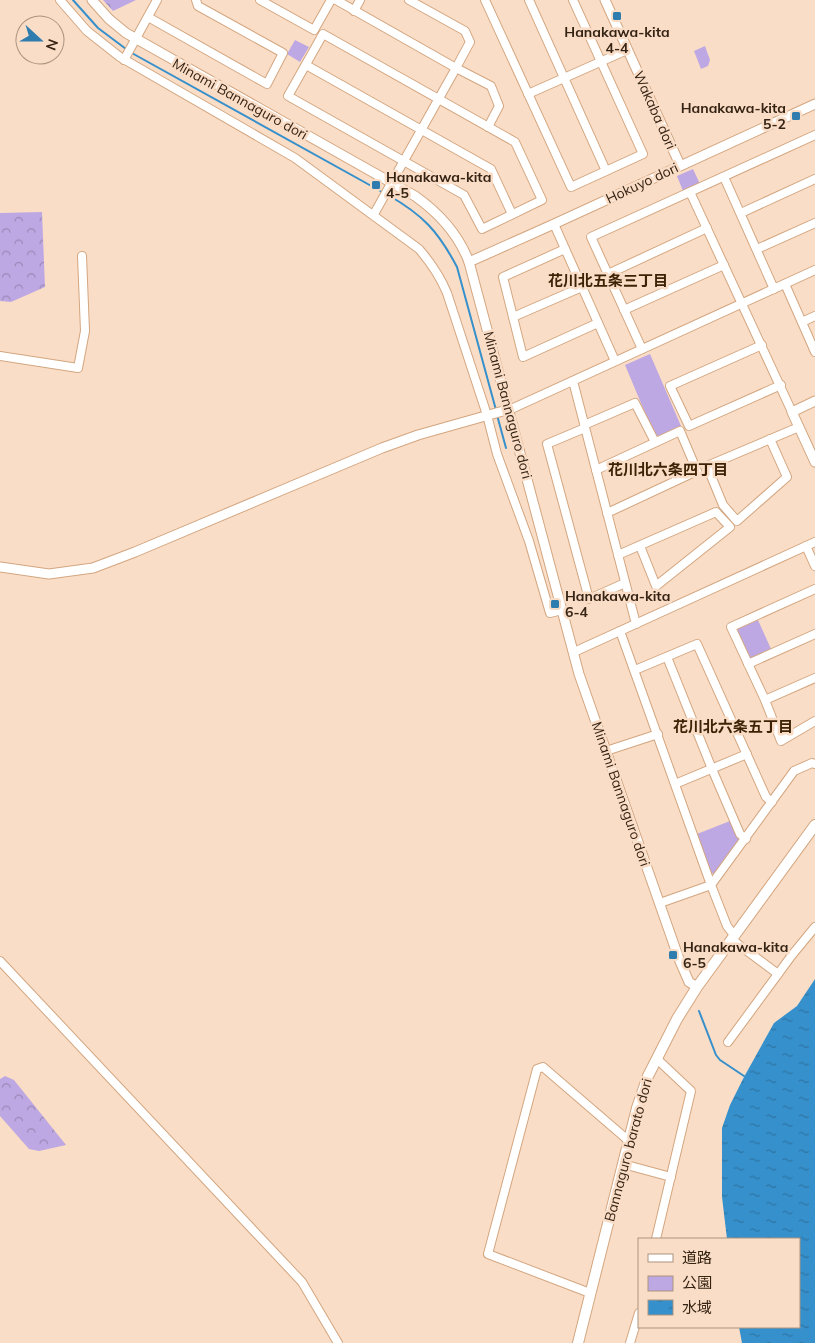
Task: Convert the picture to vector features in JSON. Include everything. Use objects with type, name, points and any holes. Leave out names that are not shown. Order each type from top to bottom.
[{"type":"main road","name":"Bannaguro barato dori","points":[[578,1343],[645,1084],[677,1019],[697,987],[815,825]]},
{"type":"street","points":[[60,0],[87,31],[126,57],[295,158],[420,249],[441,279],[490,415],[497,454],[530,541],[550,613],[562,610]]},
{"type":"street","name":"Minami Bannaguro dori","points":[[92,0],[134,43],[390,186],[415,196],[436,212],[458,239],[469,262],[506,411],[579,674],[689,982],[697,987]]},
{"type":"street","points":[[126,57],[157,0]]},
{"type":"street","points":[[148,17],[267,84],[283,53],[198,6],[196,0]]},
{"type":"street","points":[[260,0],[314,30],[331,0]]},
{"type":"street","points":[[336,0],[491,86],[499,106],[488,127]]},
{"type":"street","points":[[354,10],[360,0]]},
{"type":"street","points":[[374,214],[470,42],[465,31],[409,0]]},
{"type":"street","points":[[487,0],[571,187],[643,154],[573,0]]},
{"type":"street","points":[[529,0],[606,171]]},
{"type":"street","name":"Wakaba dori","points":[[605,0],[680,166]]},
{"type":"street","points":[[323,34],[439,99],[515,142],[542,200],[482,229],[464,195],[288,96],[323,34]]},
{"type":"street","points":[[528,94],[627,50]]},
{"type":"street","points":[[306,65],[491,168],[512,214]]},
{"type":"street","name":"Hokuyo dori","points":[[469,262],[815,104]]},
{"type":"street","points":[[642,349],[591,237],[815,135]]},
{"type":"street","points":[[724,177],[774,289]]},
{"type":"street","points":[[741,213],[815,179]]},
{"type":"street","points":[[690,192],[815,462]]},
{"type":"street","points":[[757,249],[815,223]]},
{"type":"street","points":[[554,224],[615,361]]},
{"type":"street","points":[[608,274],[707,228]]},
{"type":"street","points":[[565,249],[503,277],[523,357],[598,323]]},
{"type":"street","points":[[0,356],[78,368],[85,331],[82,256]]},
{"type":"street","points":[[624,310],[724,264]]},
{"type":"street","points":[[0,567],[49,574],[93,568],[144,549],[382,448],[418,435],[506,411],[815,270]]},
{"type":"street","points":[[785,284],[815,352]]},
{"type":"street","points":[[513,318],[582,286]]},
{"type":"street","points":[[802,322],[815,316]]},
{"type":"street","points":[[762,345],[670,386],[689,426],[781,385]]},
{"type":"street","points":[[573,381],[636,624]]},
{"type":"street","points":[[792,412],[815,401]]},
{"type":"street","points":[[625,583],[589,599],[547,444],[635,403],[655,442]]},
{"type":"street","points":[[770,439],[787,477],[738,521],[723,505],[707,466],[770,439],[799,427]]},
{"type":"street","points":[[596,470],[680,430],[697,471],[607,513]]},
{"type":"street","points":[[618,556],[640,546],[716,512],[730,527],[656,586],[640,546]]},
{"type":"street","points":[[574,652],[815,542]]},
{"type":"street","points":[[806,546],[815,566]]},
{"type":"street","points":[[815,589],[731,627],[765,700],[781,741],[815,721]]},
{"type":"street","points":[[620,631],[726,926],[733,937],[778,974]]},
{"type":"street","points":[[748,664],[815,634]]},
{"type":"street","points":[[635,670],[698,644],[766,797],[772,802]]},
{"type":"street","points":[[667,657],[740,834],[746,839]]},
{"type":"street","points":[[765,700],[815,678]]},
{"type":"street","points":[[606,751],[658,734]]},
{"type":"street","points":[[675,784],[747,754]]},
{"type":"street","points":[[660,903],[711,885],[794,771],[812,762],[815,764]]},
{"type":"street","points":[[728,1042],[815,927]]},
{"type":"street","points":[[0,961],[302,1282],[338,1343]]},
{"type":"street","points":[[656,1238],[692,1091],[657,1059]]},
{"type":"street","points":[[590,1293],[488,1254],[537,1069],[544,1067],[629,1142]]},
{"type":"street","points":[[623,1164],[671,1177]]},
{"type":"street","points":[[630,1343],[638,1317]]},
{"type":"green space","points":[[103,0],[136,0],[113,11]]},
{"type":"green space","points":[[295,40],[309,47],[300,62],[287,54]]},
{"type":"green space","points":[[705,46],[710,60],[708,66],[701,69],[694,51]]},
{"type":"green space","points":[[693,169],[700,184],[683,191],[677,176]]},
{"type":"green space","points":[[42,212],[45,287],[11,302],[0,301],[0,213]]},
{"type":"green space","points":[[650,354],[681,426],[658,436],[654,434],[625,365]]},
{"type":"green space","points":[[758,620],[771,649],[751,658],[737,631]]},
{"type":"green space","points":[[730,821],[740,841],[715,874],[711,873],[697,834]]},
{"type":"green space","points":[[5,1076],[14,1080],[66,1145],[39,1151],[29,1149],[0,1116],[0,1079]]},
{"type":"water","points":[[815,979],[815,1343],[742,1343],[739,1328],[800,1328],[800,1238],[727,1238],[722,1197],[722,1128],[730,1105],[774,1023],[797,1006]]},
{"type":"waterway","points":[[73,0],[98,28],[126,49]]},
{"type":"waterway","points":[[130,52],[384,193]]},
{"type":"waterway","points":[[388,195],[411,210],[428,225],[443,243],[457,267],[496,410]]},
{"type":"waterway","points":[[497,415],[506,448]]},
{"type":"waterway","points":[[699,1011],[716,1055],[720,1060],[744,1076]]},
{"type":"place","name":"Hanakawa-kita 4-4","points":[[617,16]]},
{"type":"place","name":"Hanakawa-kita 5-2","points":[[796,116]]},
{"type":"place","name":"Hanakawa-kita 4-5","points":[[376,185]]},
{"type":"place","name":"Hanakawa-kita 6-4","points":[[555,604]]},
{"type":"place","name":"Hanakawa-kita 6-5","points":[[673,955]]},
{"type":"district","name":"花川北五条三丁目","points":[[608,281]]},
{"type":"district","name":"花川北六条四丁目","points":[[668,470]]},
{"type":"district","name":"花川北六条五丁目","points":[[733,727]]}]
